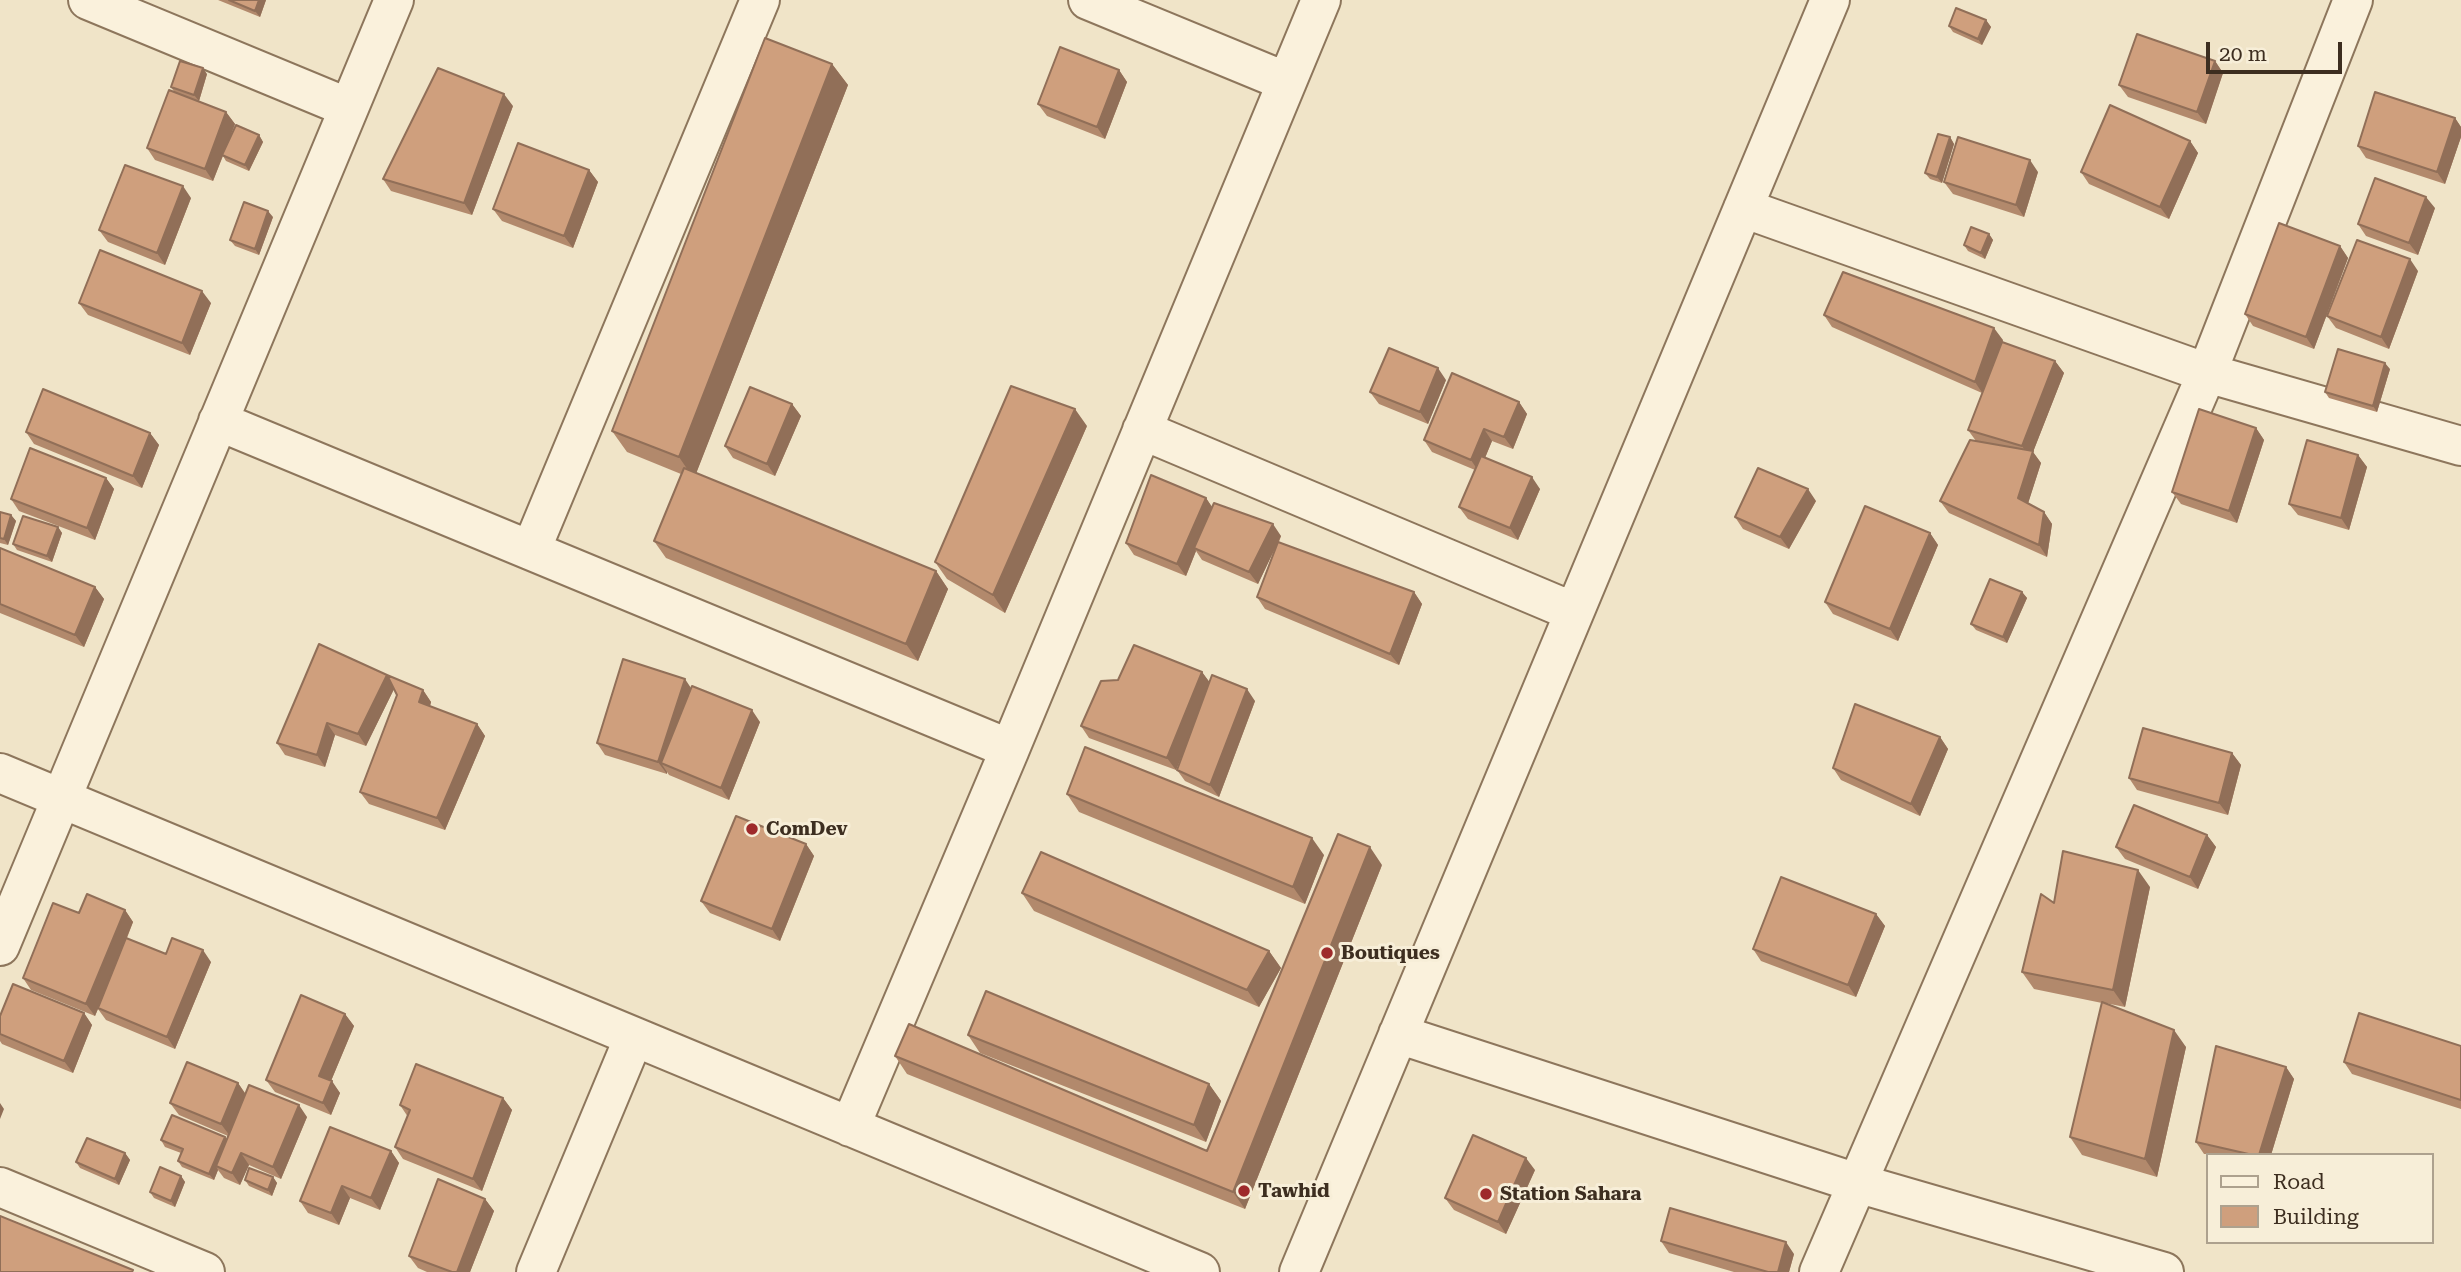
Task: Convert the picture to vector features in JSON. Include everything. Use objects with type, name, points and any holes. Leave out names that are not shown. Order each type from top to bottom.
[{"type":"street","points":[[88,0],[349,108]]},
{"type":"street","points":[[0,946],[394,0]]},
{"type":"street","points":[[531,550],[760,0]]},
{"type":"street","points":[[1088,0],[1287,82]]},
{"type":"street","points":[[850,1127],[1321,0]]},
{"type":"street","points":[[1299,1272],[1830,0]]},
{"type":"street","points":[[1819,1272],[2207,373],[2353,0]]},
{"type":"street","points":[[1743,208],[2207,373],[2461,446]]},
{"type":"street","points":[[218,421],[1010,749]]},
{"type":"street","points":[[1142,430],[1574,612]]},
{"type":"street","points":[[0,774],[1200,1272]]},
{"type":"street","points":[[1398,1034],[1857,1183],[2164,1272]]},
{"type":"street","points":[[536,1272],[634,1037]]},
{"type":"street","points":[[0,1187],[204,1272]]},
{"type":"building","points":[[229,0],[259,0],[255,11]]},
{"type":"building","points":[[1956,8],[1986,20],[1978,39],[1949,26]]},
{"type":"building","points":[[2137,34],[2215,61],[2197,112],[2119,85]]},
{"type":"building","points":[[765,38],[832,64],[679,457],[612,431]]},
{"type":"building","points":[[1060,47],[1119,70],[1097,127],[1038,104]]},
{"type":"building","points":[[180,61],[203,68],[194,95],[171,87]]},
{"type":"building","points":[[438,68],[504,94],[464,203],[383,179]]},
{"type":"building","points":[[169,90],[226,112],[205,169],[147,148]]},
{"type":"building","points":[[2375,92],[2455,118],[2437,172],[2358,146]]},
{"type":"building","points":[[2110,105],[2190,141],[2160,207],[2081,172]]},
{"type":"building","points":[[236,125],[259,135],[245,165],[222,155]]},
{"type":"building","points":[[1938,134],[1950,137],[1937,177],[1925,173]]},
{"type":"building","points":[[1958,137],[2030,160],[2016,205],[1944,182]]},
{"type":"building","points":[[518,143],[589,170],[564,236],[493,209]]},
{"type":"building","points":[[125,165],[183,186],[157,253],[99,230]]},
{"type":"building","points":[[2375,178],[2426,197],[2409,243],[2358,224]]},
{"type":"building","points":[[244,202],[268,211],[255,249],[230,240]]},
{"type":"building","points":[[2279,223],[2340,246],[2306,337],[2245,314]]},
{"type":"building","points":[[1971,227],[1989,234],[1981,253],[1964,245]]},
{"type":"building","points":[[2357,240],[2410,259],[2381,337],[2327,316]]},
{"type":"building","points":[[100,250],[202,291],[182,343],[79,303]]},
{"type":"building","points":[[1843,272],[1994,328],[1975,382],[1824,315]]},
{"type":"building","points":[[2002,342],[2055,361],[2022,446],[1968,430]]},
{"type":"building","points":[[1389,348],[1438,368],[1420,412],[1370,392]]},
{"type":"building","points":[[2338,349],[2385,363],[2373,406],[2325,392]]},
{"type":"building","points":[[1452,373],[1519,402],[1504,437],[1484,429],[1471,460],[1424,440]]},
{"type":"building","points":[[1011,386],[1075,409],[993,595],[935,562]]},
{"type":"building","points":[[750,387],[792,404],[767,464],[725,446]]},
{"type":"building","points":[[43,389],[150,433],[133,476],[26,432]]},
{"type":"building","points":[[2199,409],[2256,428],[2229,511],[2172,492]]},
{"type":"building","points":[[1970,440],[2033,451],[2018,498],[2044,512],[2039,545],[1940,501]]},
{"type":"building","points":[[2307,440],[2358,455],[2341,518],[2289,504]]},
{"type":"building","points":[[30,448],[106,478],[87,528],[11,499]]},
{"type":"building","points":[[1481,456],[1532,477],[1510,528],[1459,507]]},
{"type":"building","points":[[684,468],[936,571],[906,644],[654,541]]},
{"type":"building","points":[[1758,468],[1808,489],[1780,537],[1735,517]]},
{"type":"building","points":[[1151,475],[1206,498],[1177,564],[1126,543]]},
{"type":"building","points":[[1214,503],[1273,524],[1249,572],[1194,548]]},
{"type":"building","points":[[1865,506],[1930,533],[1890,629],[1825,602]]},
{"type":"building","points":[[0,512],[11,515],[4,539],[0,538]]},
{"type":"building","points":[[23,516],[58,527],[47,556],[13,544]]},
{"type":"building","points":[[1278,542],[1414,592],[1390,654],[1257,597]]},
{"type":"building","points":[[0,548],[95,587],[75,635],[0,604]]},
{"type":"building","points":[[1990,579],[2022,592],[2003,637],[1971,624]]},
{"type":"building","points":[[319,644],[387,675],[358,734],[327,723],[317,755],[277,743]]},
{"type":"building","points":[[1134,645],[1202,672],[1167,758],[1081,726],[1101,681],[1118,680]]},
{"type":"building","points":[[623,659],[685,679],[658,762],[597,743]]},
{"type":"building","points":[[387,675],[423,690],[419,702],[477,724],[437,818],[360,792],[397,695]]},
{"type":"building","points":[[1212,675],[1247,689],[1210,785],[1177,770]]},
{"type":"building","points":[[692,686],[752,710],[721,788],[661,763]]},
{"type":"building","points":[[1855,704],[1940,737],[1911,804],[1833,768]]},
{"type":"building","points":[[2143,728],[2232,753],[2219,803],[2129,778]]},
{"type":"building","points":[[1085,747],[1312,838],[1293,887],[1067,794]]},
{"type":"building","points":[[2134,805],[2207,835],[2190,877],[2116,847]]},
{"type":"building","points":[[736,816],[806,844],[772,929],[701,901]]},
{"type":"building","points":[[1338,834],[1370,847],[1233,1192],[895,1056],[909,1024],[1207,1151]]},
{"type":"building","points":[[2063,851],[2138,870],[2113,990],[2022,972],[2041,894],[2054,903]]},
{"type":"building","points":[[1041,852],[1269,951],[1247,990],[1022,893]]},
{"type":"building","points":[[1781,877],[1876,914],[1848,985],[1753,949]]},
{"type":"building","points":[[87,894],[125,910],[86,1004],[23,978],[53,903],[79,913]]},
{"type":"building","points":[[126,938],[166,954],[172,938],[203,950],[167,1037],[98,1008]]},
{"type":"building","points":[[13,984],[84,1013],[64,1061],[0,1034],[0,1016]]},
{"type":"building","points":[[986,991],[1209,1084],[1194,1125],[968,1035]]},
{"type":"building","points":[[301,995],[345,1014],[319,1076],[332,1081],[323,1103],[266,1080]]},
{"type":"building","points":[[2102,1002],[2174,1030],[2145,1159],[2070,1137]]},
{"type":"building","points":[[2359,1013],[2461,1046],[2461,1100],[2344,1062]]},
{"type":"building","points":[[2216,1046],[2286,1067],[2260,1153],[2244,1153],[2196,1142]]},
{"type":"building","points":[[187,1062],[238,1083],[221,1124],[170,1103]]},
{"type":"building","points":[[416,1064],[503,1098],[473,1179],[395,1147],[410,1110],[400,1105]]},
{"type":"building","points":[[249,1085],[299,1105],[273,1167],[241,1153],[232,1173],[216,1166]]},
{"type":"building","points":[[172,1115],[225,1137],[209,1174],[178,1161],[183,1149],[161,1140]]},
{"type":"building","points":[[330,1127],[391,1151],[371,1198],[342,1186],[331,1213],[300,1201]]},
{"type":"building","points":[[1473,1135],[1526,1158],[1498,1222],[1445,1198]]},
{"type":"building","points":[[87,1138],[125,1153],[115,1179],[76,1162]]},
{"type":"building","points":[[160,1167],[181,1176],[171,1201],[150,1192]]},
{"type":"building","points":[[249,1168],[273,1177],[268,1190],[245,1180]]},
{"type":"building","points":[[438,1179],[485,1199],[457,1272],[409,1256]]},
{"type":"building","points":[[1670,1208],[1786,1242],[1778,1272],[1768,1272],[1661,1241]]},
{"type":"building","points":[[0,1216],[133,1270],[0,1272]]},
{"type":"place","name":"ComDev","points":[[752,829]]},
{"type":"place","name":"Boutiques","points":[[1327,953]]},
{"type":"place","name":"Tawhid","points":[[1244,1191]]},
{"type":"place","name":"Station Sahara","points":[[1486,1194]]}]
